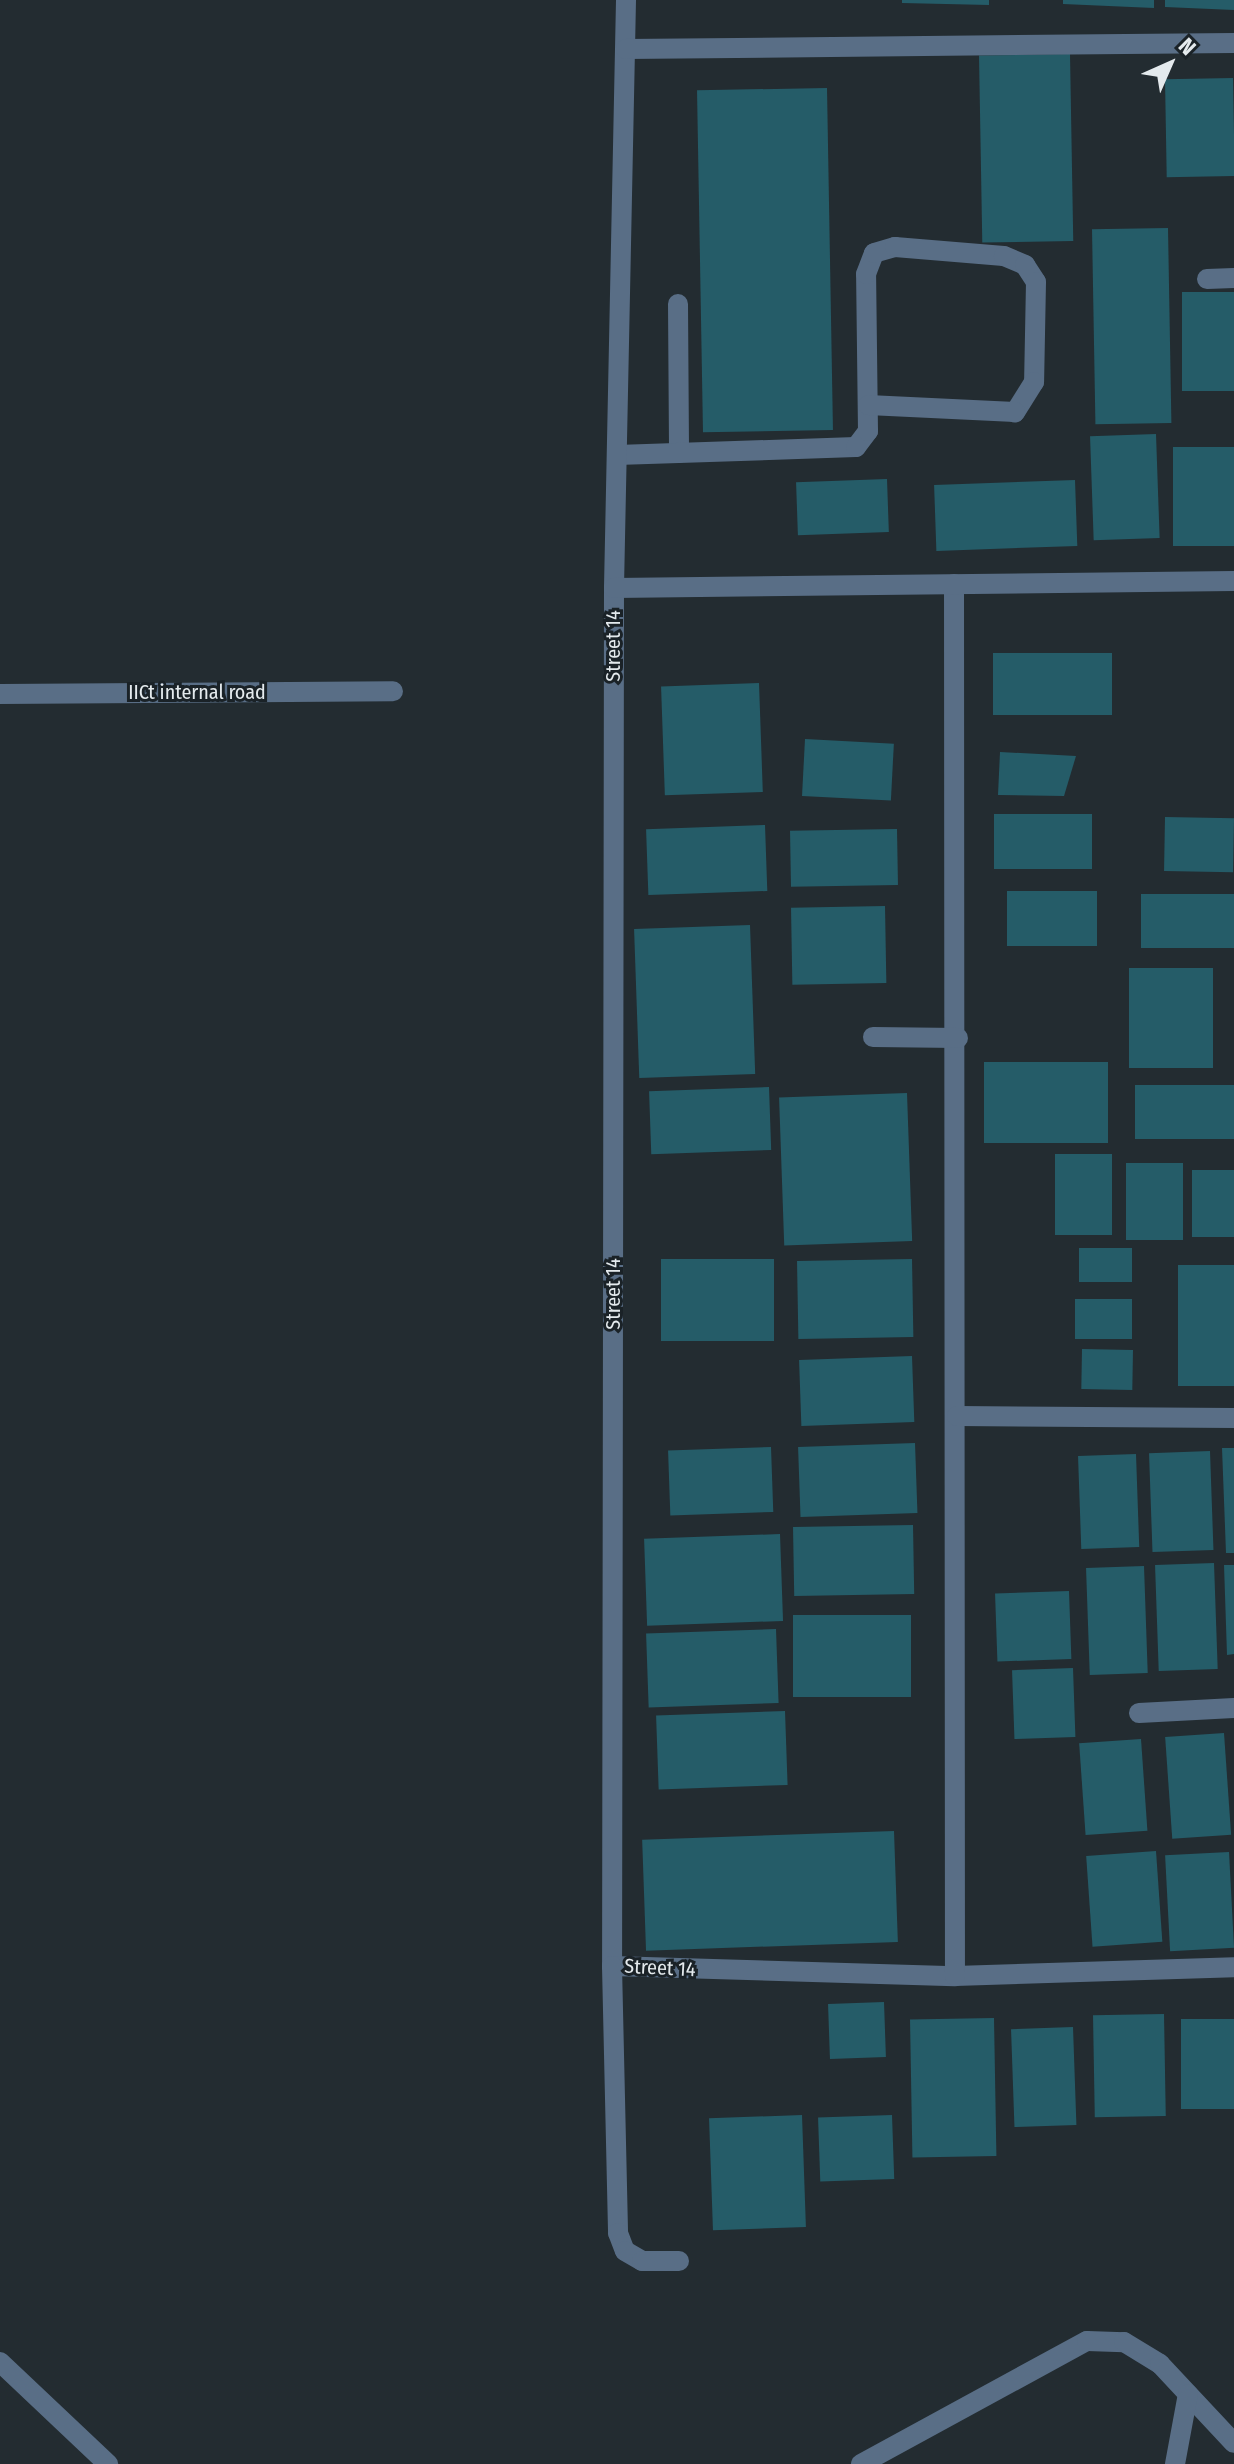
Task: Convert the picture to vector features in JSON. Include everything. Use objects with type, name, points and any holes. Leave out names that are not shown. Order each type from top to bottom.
[{"type":"street","name":"Street 14","points":[[626,0],[614,588],[612,1966],[955,1976],[1234,1967]]},
{"type":"street","points":[[626,49],[1234,43]]},
{"type":"street","points":[[617,455],[856,447],[868,431],[866,274],[874,253],[895,247],[1004,256],[1025,265],[1036,282],[1034,382],[1015,412],[868,405]]},
{"type":"street","points":[[1207,279],[1234,278]]},
{"type":"street","points":[[678,304],[679,453]]},
{"type":"street","points":[[614,588],[1234,581]]},
{"type":"street","points":[[954,584],[958,1038],[955,1976]]},
{"type":"street","name":"IICt internal road","points":[[0,694],[393,691]]},
{"type":"street","points":[[873,1037],[958,1038]]},
{"type":"street","points":[[957,1416],[1234,1418]]},
{"type":"street","points":[[1139,1713],[1234,1708]]},
{"type":"street","points":[[612,1966],[618,2233],[625,2251],[642,2261],[679,2261]]},
{"type":"street","points":[[861,2464],[1087,2341],[1124,2342],[1160,2364],[1234,2443]]},
{"type":"street","points":[[0,2362],[108,2464]]},
{"type":"street","points":[[1175,2464],[1188,2394]]},
{"type":"building","points":[[902,0],[989,0],[989,5],[902,3]]},
{"type":"building","points":[[1063,0],[1154,0],[1154,8],[1063,4]]},
{"type":"building","points":[[1165,0],[1234,0],[1234,10],[1165,7]]},
{"type":"building","points":[[1070,54],[1073,241],[982,243],[979,56]]},
{"type":"building","points":[[1233,78],[1234,176],[1167,177],[1165,79]]},
{"type":"building","points":[[827,88],[833,430],[703,432],[697,90]]},
{"type":"building","points":[[1168,228],[1171,423],[1095,424],[1092,229]]},
{"type":"building","points":[[1182,292],[1234,292],[1234,391],[1182,391]]},
{"type":"building","points":[[1156,434],[1160,538],[1094,540],[1090,436]]},
{"type":"building","points":[[1173,447],[1234,447],[1234,546],[1173,546]]},
{"type":"building","points":[[887,479],[889,532],[798,535],[796,482]]},
{"type":"building","points":[[1075,480],[1077,546],[936,551],[934,485]]},
{"type":"building","points":[[993,653],[1112,653],[1112,715],[993,715]]},
{"type":"building","points":[[759,683],[763,792],[665,795],[661,686]]},
{"type":"building","points":[[805,739],[894,744],[891,801],[802,796]]},
{"type":"building","points":[[1000,752],[1076,756],[1064,796],[998,795]]},
{"type":"building","points":[[994,814],[1092,814],[1092,869],[994,869]]},
{"type":"building","points":[[1165,817],[1234,818],[1233,872],[1164,871]]},
{"type":"building","points":[[765,825],[767,891],[648,895],[646,829]]},
{"type":"building","points":[[897,829],[898,885],[791,887],[790,831]]},
{"type":"building","points":[[1007,891],[1097,891],[1097,946],[1007,946]]},
{"type":"building","points":[[1141,894],[1234,894],[1234,948],[1141,948]]},
{"type":"building","points":[[885,906],[886,983],[792,985],[791,908]]},
{"type":"building","points":[[750,925],[755,1074],[639,1078],[634,929]]},
{"type":"building","points":[[1129,968],[1213,968],[1213,1068],[1129,1068]]},
{"type":"building","points":[[984,1062],[1108,1062],[1108,1143],[984,1143]]},
{"type":"building","points":[[1135,1085],[1234,1085],[1234,1139],[1135,1139]]},
{"type":"building","points":[[769,1087],[771,1150],[651,1154],[649,1091]]},
{"type":"building","points":[[907,1093],[912,1241],[784,1245],[779,1097]]},
{"type":"building","points":[[1055,1154],[1112,1154],[1112,1235],[1055,1235]]},
{"type":"building","points":[[1126,1163],[1183,1163],[1183,1240],[1126,1240]]},
{"type":"building","points":[[1192,1170],[1234,1170],[1234,1237],[1192,1237]]},
{"type":"building","points":[[1079,1248],[1132,1248],[1132,1282],[1079,1282]]},
{"type":"building","points":[[661,1259],[774,1259],[774,1341],[661,1341]]},
{"type":"building","points":[[912,1259],[913,1337],[798,1339],[797,1261]]},
{"type":"building","points":[[1178,1265],[1234,1265],[1234,1386],[1178,1386]]},
{"type":"building","points":[[1075,1299],[1132,1299],[1132,1339],[1075,1339]]},
{"type":"building","points":[[1082,1349],[1133,1350],[1132,1390],[1081,1389]]},
{"type":"building","points":[[912,1356],[914,1422],[801,1426],[799,1360]]},
{"type":"building","points":[[915,1443],[917,1513],[801,1517],[798,1447]]},
{"type":"building","points":[[771,1447],[773,1512],[670,1516],[668,1451]]},
{"type":"building","points":[[1222,1448],[1234,1448],[1234,1553],[1226,1553]]},
{"type":"building","points":[[1210,1451],[1213,1550],[1152,1552],[1149,1453]]},
{"type":"building","points":[[1136,1454],[1139,1547],[1081,1549],[1078,1456]]},
{"type":"building","points":[[913,1525],[914,1594],[794,1596],[793,1527]]},
{"type":"building","points":[[780,1534],[783,1621],[647,1626],[644,1539]]},
{"type":"building","points":[[1214,1563],[1218,1669],[1159,1671],[1155,1565]]},
{"type":"building","points":[[1224,1565],[1234,1565],[1234,1654],[1227,1655]]},
{"type":"building","points":[[1144,1566],[1148,1673],[1090,1675],[1086,1568]]},
{"type":"building","points":[[1069,1591],[1071,1659],[997,1662],[995,1594]]},
{"type":"building","points":[[793,1615],[911,1615],[911,1697],[793,1697]]},
{"type":"building","points":[[776,1629],[779,1703],[649,1707],[646,1634]]},
{"type":"building","points":[[1073,1668],[1075,1737],[1014,1739],[1012,1670]]},
{"type":"building","points":[[785,1711],[788,1785],[659,1789],[656,1716]]},
{"type":"building","points":[[1224,1733],[1231,1835],[1172,1839],[1165,1737]]},
{"type":"building","points":[[1141,1739],[1147,1831],[1086,1835],[1079,1743]]},
{"type":"building","points":[[894,1831],[898,1942],[646,1951],[642,1840]]},
{"type":"building","points":[[1156,1851],[1162,1942],[1093,1947],[1086,1856]]},
{"type":"building","points":[[1229,1852],[1234,1948],[1170,1951],[1165,1855]]},
{"type":"building","points":[[884,2002],[886,2057],[830,2059],[828,2004]]},
{"type":"building","points":[[1164,2014],[1166,2116],[1095,2117],[1093,2015]]},
{"type":"building","points":[[994,2018],[996,2156],[912,2157],[910,2019]]},
{"type":"building","points":[[1181,2019],[1234,2019],[1234,2109],[1181,2109]]},
{"type":"building","points":[[1073,2027],[1076,2125],[1014,2127],[1011,2029]]},
{"type":"building","points":[[802,2115],[806,2227],[713,2230],[709,2118]]},
{"type":"building","points":[[892,2115],[894,2179],[820,2182],[818,2118]]}]
